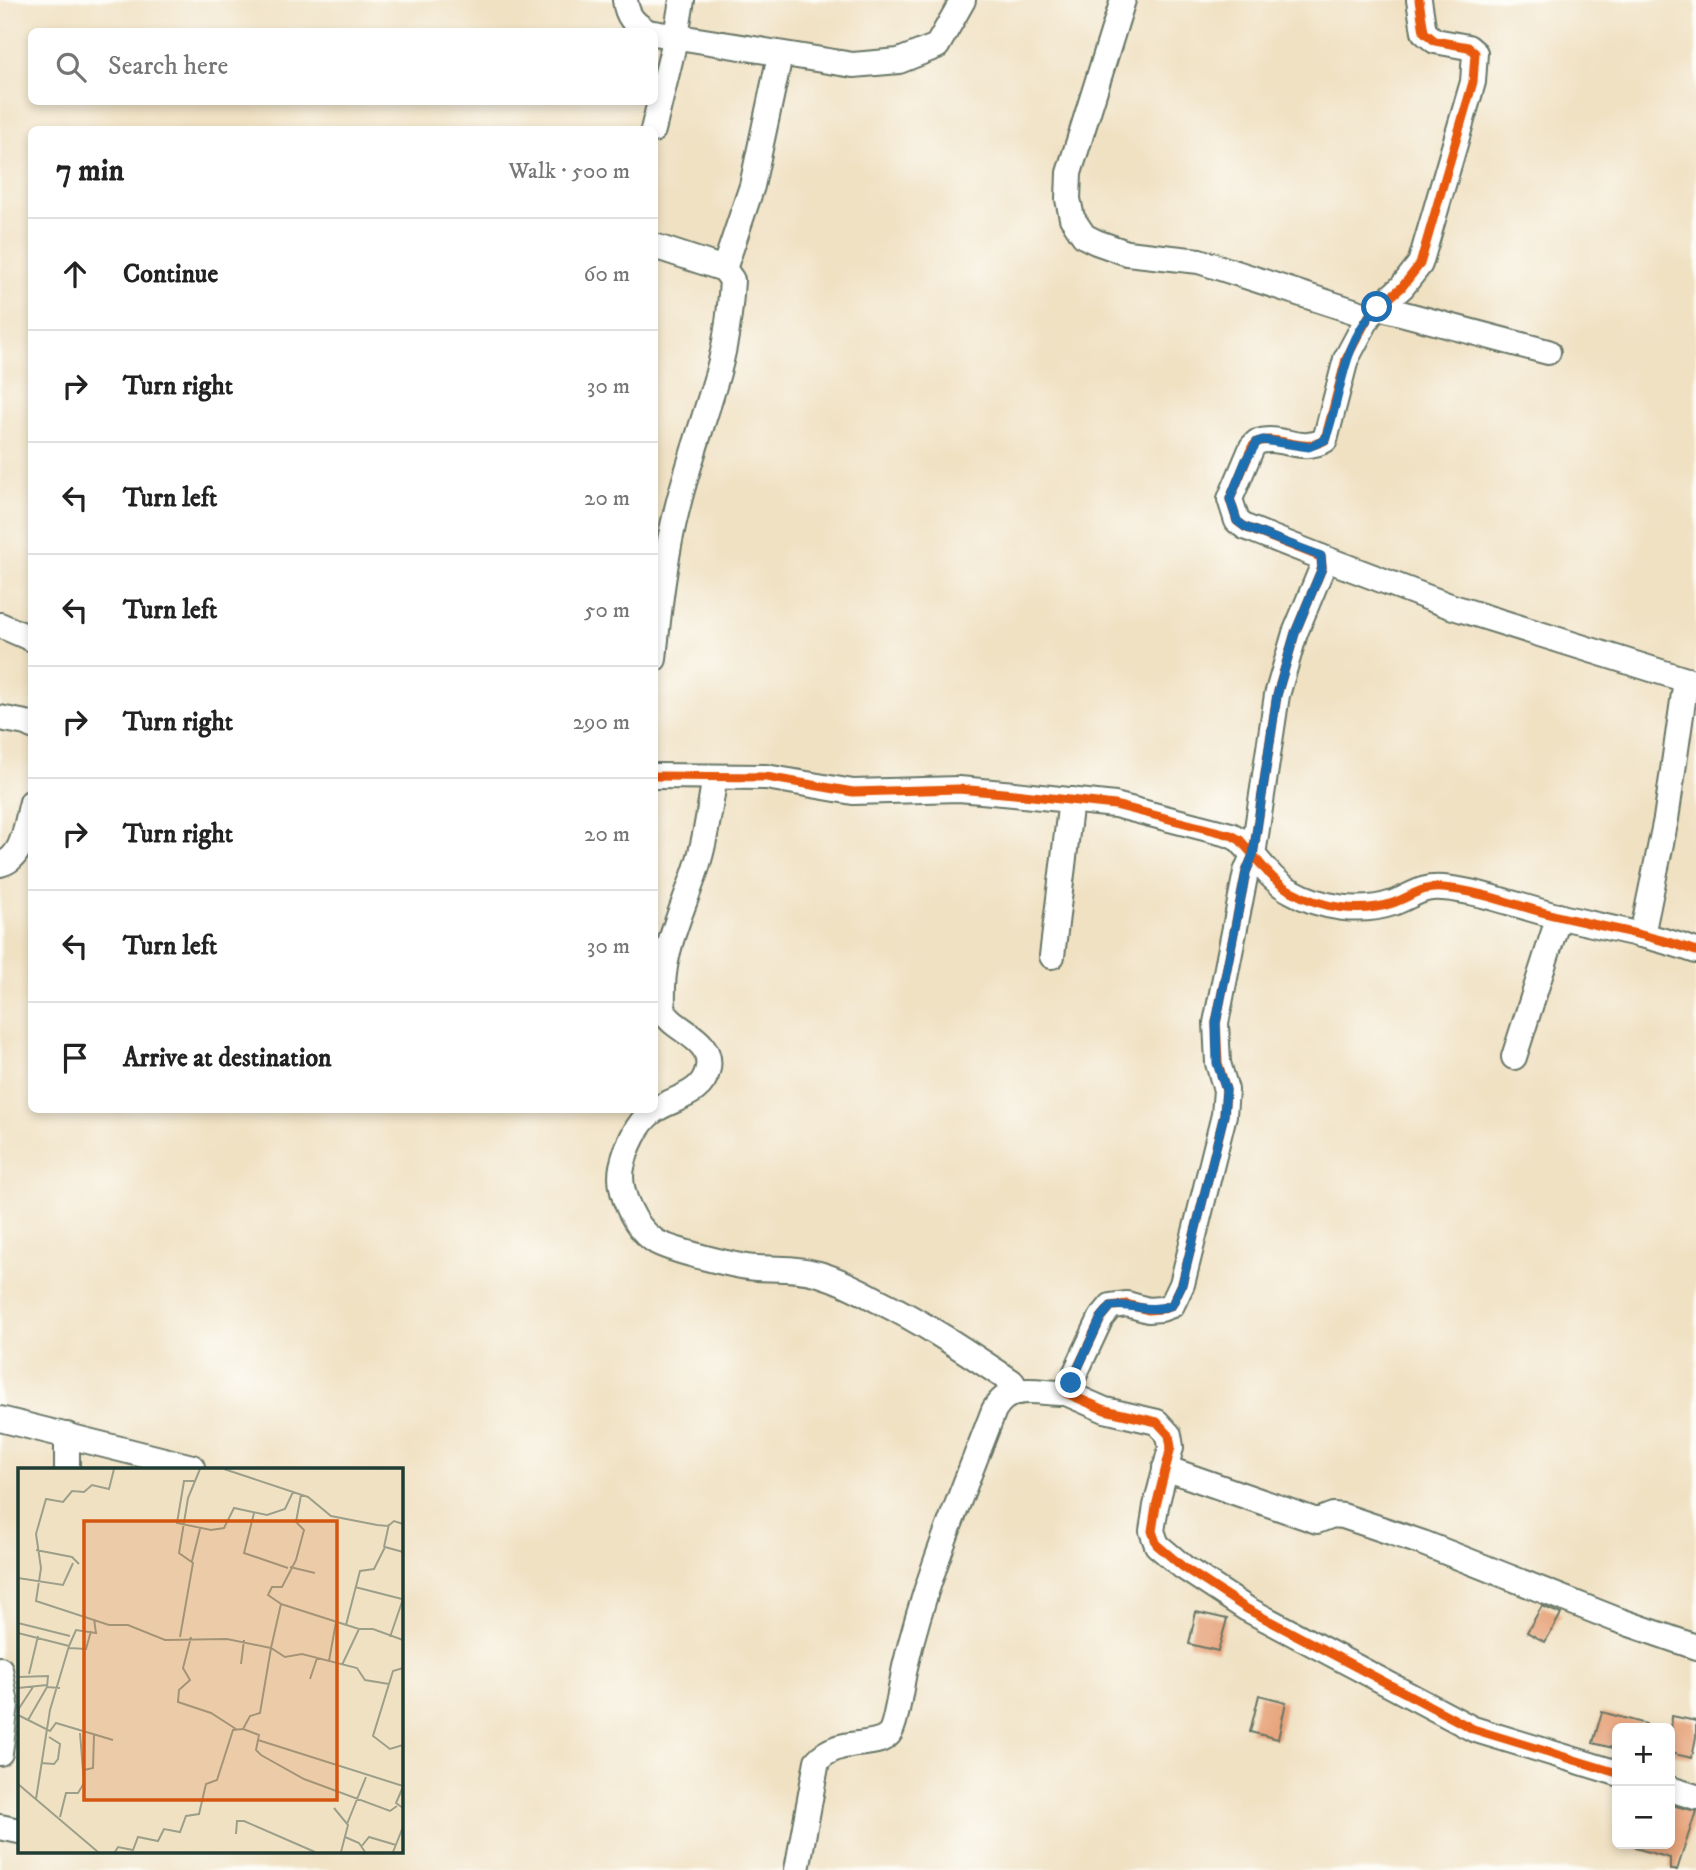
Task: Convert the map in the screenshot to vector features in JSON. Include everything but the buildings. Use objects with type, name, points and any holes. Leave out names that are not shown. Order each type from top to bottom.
[{"type":"street","points":[[625,0],[627,14],[642,28]]},
{"type":"street","points":[[658,90],[665,35],[682,0]]},
{"type":"street","points":[[665,35],[853,65],[898,61],[937,46],[963,0]]},
{"type":"street","points":[[1123,0],[1069,173],[1068,199],[1072,218],[1084,236],[1127,253],[1199,261],[1373,312],[1548,352]]},
{"type":"street","points":[[1419,0],[1424,32],[1435,41],[1468,47],[1475,52],[1473,82],[1420,264],[1402,287],[1373,312],[1346,359],[1325,440],[1309,447],[1263,440],[1257,442],[1246,460],[1230,499],[1234,514],[1245,527],[1450,606],[1691,681],[1642,935]]},
{"type":"street","points":[[724,268],[752,186],[780,55]]},
{"type":"street","points":[[654,126],[656,105]]},
{"type":"street","points":[[658,247],[724,268],[732,280],[726,337],[677,507],[658,626]]},
{"type":"street","points":[[1066,1393],[1101,1318],[1111,1306],[1127,1304],[1148,1310],[1161,1309],[1172,1305],[1182,1284],[1224,1115],[1226,1090],[1217,1063],[1216,1023],[1246,872],[1253,855],[1277,695],[1295,633],[1322,568],[1321,556]]},
{"type":"street","points":[[0,625],[28,637]]},
{"type":"street","points":[[0,718],[28,724]]},
{"type":"street","points":[[658,776],[766,777],[853,792],[959,789],[1115,805],[1221,832],[1240,840],[1270,876],[1290,891],[1315,901],[1347,909],[1368,909],[1395,902],[1414,891],[1440,887],[1668,941],[1696,951]]},
{"type":"street","points":[[658,1108],[678,1100],[699,1086],[709,1065],[706,1052],[687,1030],[670,1020],[664,1012],[663,985],[682,908],[700,859],[715,777]]},
{"type":"street","points":[[1052,956],[1071,800]]},
{"type":"street","points":[[0,864],[14,858],[19,850],[28,817]]},
{"type":"street","points":[[1514,1057],[1559,916]]},
{"type":"street","points":[[651,1113],[636,1130],[621,1174],[624,1196],[632,1213],[653,1240],[670,1248],[753,1268],[788,1268],[819,1274],[852,1287],[924,1324],[1012,1382],[1018,1392]]},
{"type":"street","points":[[797,1870],[817,1761],[825,1752],[841,1745],[882,1740],[891,1732],[923,1597],[994,1410],[1000,1400],[1018,1392],[1066,1393],[1105,1410],[1157,1422],[1170,1436],[1171,1447],[1152,1531],[1157,1545],[1183,1567],[1247,1609],[1473,1729],[1612,1771]]},
{"type":"street","points":[[0,1419],[192,1467]]},
{"type":"street","points":[[67,1436],[67,1468]]},
{"type":"street","points":[[1165,1468],[1317,1521],[1333,1515],[1342,1516],[1410,1538],[1615,1619],[1696,1647]]},
{"type":"street","points":[[0,1753],[6,1704],[0,1670],[18,1670]]},
{"type":"street","points":[[1675,1791],[1696,1797]]},
{"type":"street","points":[[0,1827],[18,1831]]},
{"type":"cycle path","points":[[658,776],[766,777],[853,792],[959,789],[1115,805],[1231,835],[1240,840],[1253,855],[1277,695],[1295,633],[1322,568],[1321,557],[1245,527],[1237,521],[1230,499],[1252,447],[1257,442],[1274,440],[1307,445],[1325,440],[1346,359],[1369,316],[1402,287],[1420,264],[1473,82],[1475,53],[1468,47],[1435,41],[1424,32],[1419,0]]},
{"type":"cycle path","points":[[1612,1771],[1473,1729],[1247,1609],[1183,1567],[1157,1545],[1152,1531],[1171,1447],[1169,1435],[1157,1422],[1105,1410],[1066,1393],[1101,1318],[1111,1306],[1127,1304],[1148,1310],[1161,1309],[1172,1305],[1182,1284],[1224,1115],[1226,1090],[1218,1063],[1216,1023],[1246,872],[1253,855],[1285,888],[1315,902],[1341,908],[1380,906],[1417,892],[1443,888],[1486,896],[1696,951]]},
{"type":"route","points":[[1071,1383],[1101,1318],[1111,1306],[1127,1304],[1148,1310],[1172,1305],[1182,1284],[1224,1115],[1226,1090],[1217,1063],[1216,1023],[1246,872],[1253,855],[1277,695],[1295,633],[1322,568],[1321,556],[1245,527],[1237,521],[1230,499],[1252,447],[1257,442],[1275,441],[1309,447],[1325,440],[1346,359],[1369,316],[1377,307]]}]
